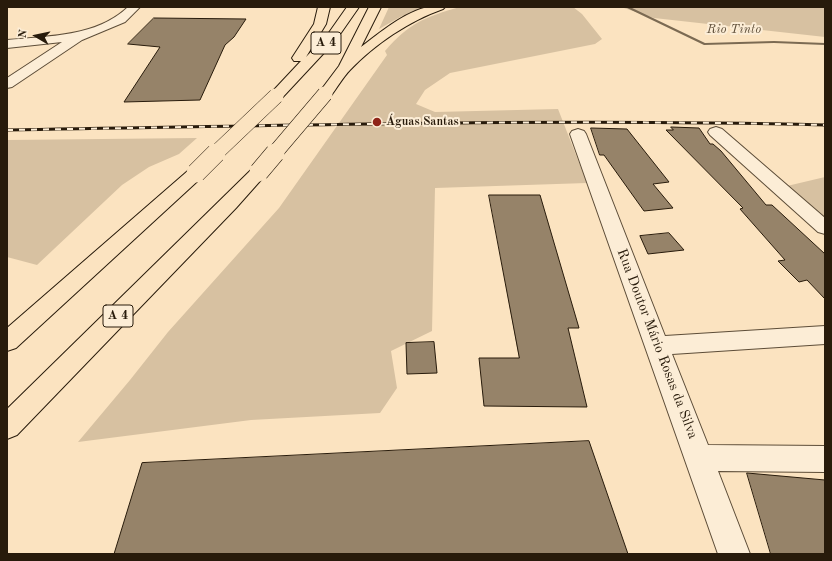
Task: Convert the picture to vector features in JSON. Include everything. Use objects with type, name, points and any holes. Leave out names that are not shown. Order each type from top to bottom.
[{"type":"highway","points":[[295,75],[301,53],[320,24],[324,7]]},
{"type":"highway","name":"A 4","points":[[7,342],[196,173],[276,96],[332,37],[352,7]]},
{"type":"highway","name":"A 4","points":[[7,427],[259,172],[325,94],[345,67],[375,7]]},
{"type":"highway","points":[[345,67],[400,23],[424,11],[439,7]]},
{"type":"street","points":[[7,84],[78,37],[121,20],[134,7]]},
{"type":"street","points":[[7,44],[78,37]]},
{"type":"street","points":[[716,132],[825,228]]},
{"type":"street","name":"Rua Doutor Mário Rosas da Silva","points":[[578,134],[734,554]]},
{"type":"street","points":[[656,346],[825,334]]},
{"type":"street","points":[[699,458],[825,459]]},
{"type":"shaded area","points":[[389,7],[428,7],[402,16],[379,29]]},
{"type":"shaded area","points":[[460,7],[573,7],[582,14],[602,39],[595,44],[450,73],[425,90],[416,104],[435,112],[558,109],[587,183],[435,188],[432,331],[391,351],[397,388],[380,413],[251,420],[78,442],[168,332],[279,208],[387,55],[385,51],[394,41],[418,22]]},
{"type":"shaded area","points":[[621,7],[825,7],[825,37],[654,18]]},
{"type":"shaded area","points":[[197,138],[179,154],[149,167],[122,185],[37,265],[7,257],[7,140]]},
{"type":"shaded area","points":[[825,177],[825,231],[787,186]]},
{"type":"building","points":[[154,18],[246,19],[234,37],[225,45],[200,100],[124,102],[160,47],[128,44]]},
{"type":"building","points":[[671,127],[699,128],[710,144],[713,144],[721,151],[766,205],[772,205],[825,254],[825,299],[807,280],[799,282],[778,261],[785,260],[740,209],[743,208],[666,130],[673,130]]},
{"type":"building","points":[[591,128],[627,129],[669,182],[653,184],[673,208],[644,211],[604,155],[600,155]]},
{"type":"building","points":[[489,195],[540,195],[579,328],[568,328],[587,407],[484,406],[479,358],[519,358]]},
{"type":"building","points":[[669,233],[684,250],[648,254],[640,236]]},
{"type":"building","points":[[434,342],[437,373],[407,374],[406,343]]},
{"type":"building","points":[[589,441],[628,554],[114,554],[142,463]]},
{"type":"building","points":[[747,473],[825,480],[825,554],[771,554]]},
{"type":"waterway","name":"Rio Tinto","points":[[627,7],[704,44],[774,42],[825,44]]},
{"type":"railway","points":[[7,130],[518,122],[825,125]]},
{"type":"place","name":"Águas Santas","points":[[377,122]]}]
